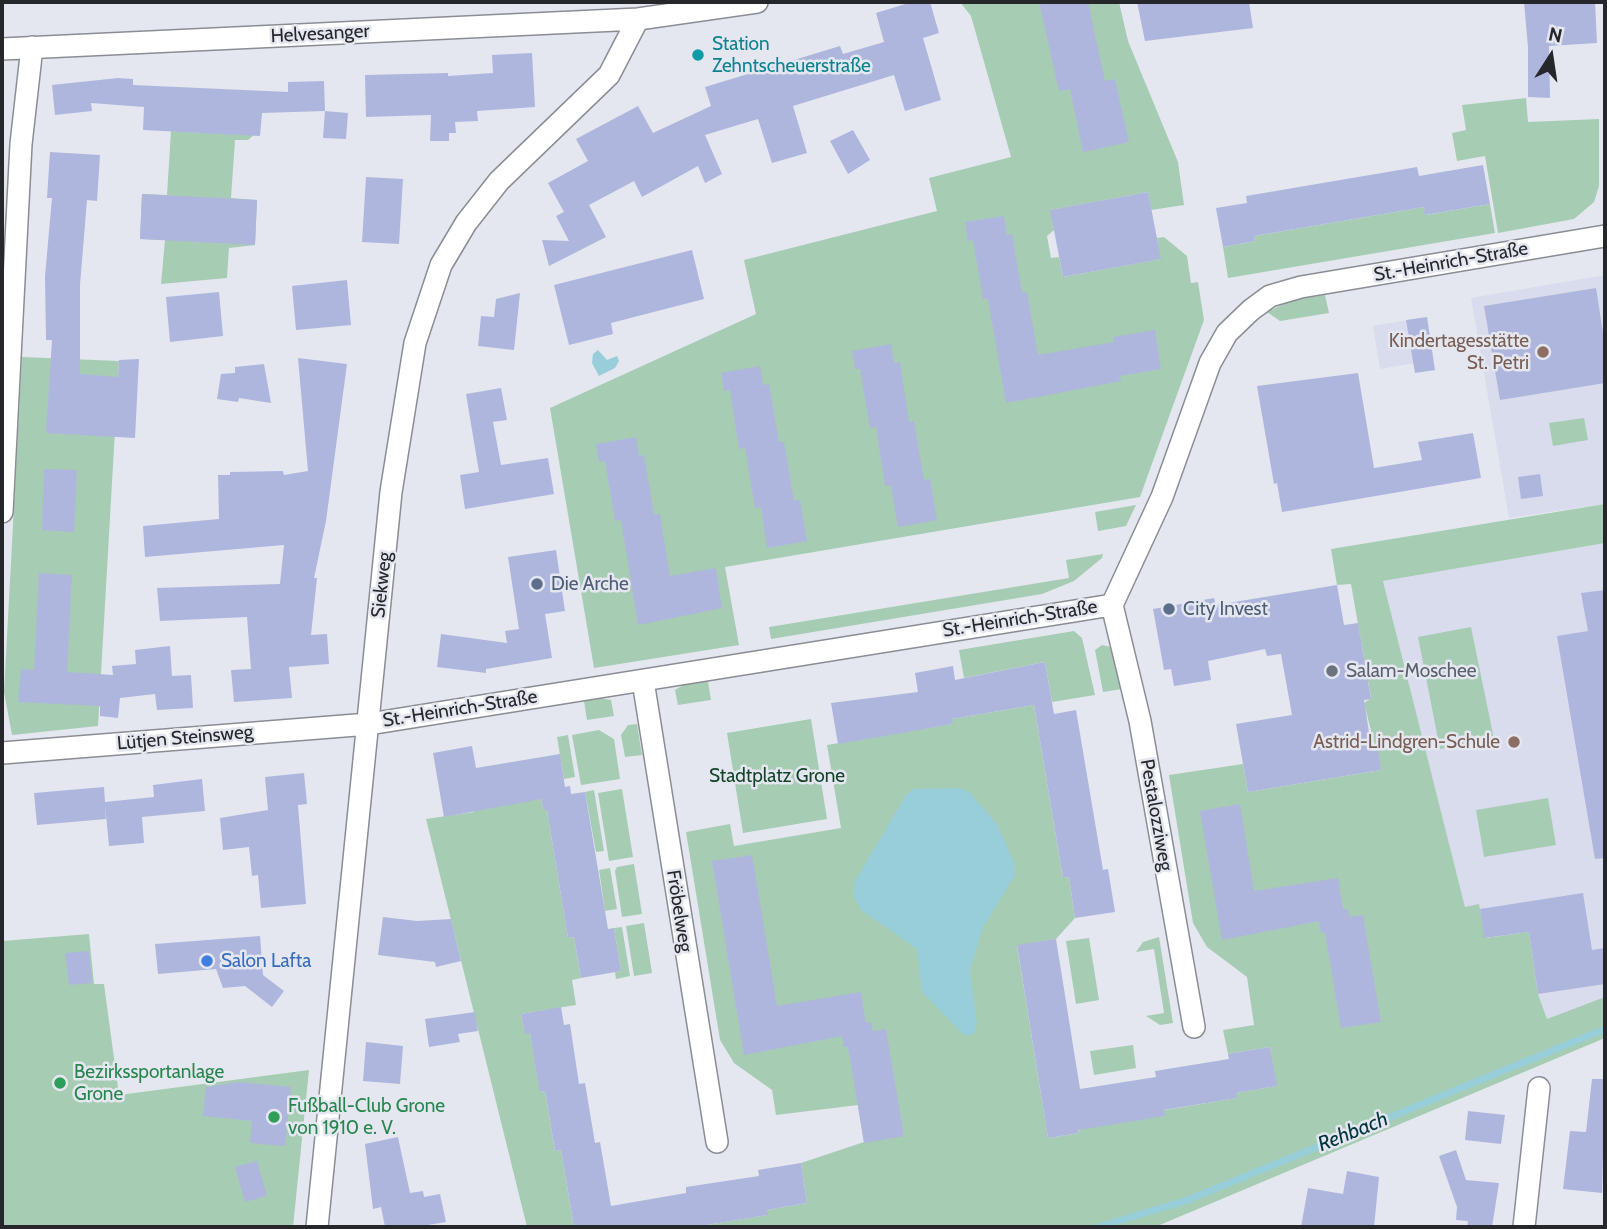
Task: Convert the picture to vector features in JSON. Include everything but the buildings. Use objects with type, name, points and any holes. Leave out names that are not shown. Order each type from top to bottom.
[{"type":"street","name":"Helvesanger","points":[[2,49],[757,2]]},
{"type":"street","name":"Siekweg","points":[[317,1227],[391,492],[415,343],[441,265],[466,223],[499,181],[609,75],[637,10]]},
{"type":"street","points":[[2,512],[21,144],[32,47]]},
{"type":"street","name":"St.-Heinrich-Straße","points":[[369,724],[1112,605],[1162,497],[1210,363],[1227,333],[1251,310],[1270,296],[1301,287],[1605,236]]},
{"type":"street","name":"Pestalozziweg","points":[[1112,605],[1140,721],[1194,1027]]},
{"type":"street","name":"Fröbelweg","points":[[643,681],[717,1142]]},
{"type":"street","name":"Lütjen Steinsweg","points":[[2,753],[369,724]]},
{"type":"street","points":[[1524,1227],[1539,1088]]},
{"type":"shaded area","name":"Kindertagesstätte St. Petri","points":[[1605,275],[1605,504],[1509,518],[1471,298]]},
{"type":"shaded area","points":[[1427,317],[1433,360],[1380,369],[1373,326]]},
{"type":"shaded area","name":"Astrid-Lindgren-Schule","points":[[1605,543],[1605,997],[1547,1020],[1538,994],[1529,932],[1484,938],[1465,907],[1383,581]]},
{"type":"green space","points":[[960,2],[1119,2],[1128,41],[1178,162],[1184,205],[1151,210],[1148,192],[1051,210],[1054,230],[1047,236],[1051,258],[1059,257],[1063,277],[1160,259],[1157,238],[1164,237],[1187,256],[1191,283],[1198,282],[1204,320],[1140,497],[725,567],[739,645],[594,668],[550,408],[756,314],[744,260],[937,211],[929,178],[1011,157],[971,16]]},
{"type":"green space","points":[[1526,98],[1528,122],[1599,119],[1599,186],[1594,202],[1574,219],[1498,233],[1485,156],[1457,161],[1452,133],[1466,130],[1462,105]]},
{"type":"green space","points":[[171,131],[254,135],[248,140],[235,140],[231,198],[257,200],[255,245],[229,248],[227,278],[161,284],[165,240],[140,239],[142,194],[167,195]]},
{"type":"green space","points":[[1490,204],[1495,233],[1228,278],[1223,247],[1255,241],[1254,236],[1424,207],[1426,215]]},
{"type":"green space","points":[[1325,295],[1329,313],[1280,321],[1267,312],[1292,300]]},
{"type":"green space","points":[[22,357],[119,361],[98,726],[12,735],[4,692]]},
{"type":"green space","points":[[1584,418],[1588,440],[1553,446],[1549,423]]},
{"type":"green space","points":[[1605,504],[1605,543],[1383,581],[1465,907],[1479,904],[1485,938],[1529,932],[1538,994],[1547,1019],[1605,997],[1605,1038],[1155,1227],[694,1227],[767,1215],[767,1210],[807,1203],[801,1163],[864,1142],[858,1105],[776,1115],[772,1090],[734,1063],[720,1040],[686,832],[730,824],[734,846],[841,828],[827,745],[952,724],[952,719],[1034,705],[1063,878],[1069,877],[1075,918],[1056,939],[1017,946],[1048,1138],[1079,1133],[1078,1125],[1236,1098],[1236,1093],[1276,1086],[1270,1047],[1228,1054],[1223,1030],[1254,1025],[1247,977],[1207,947],[1193,923],[1169,775],[1243,764],[1248,792],[1381,770],[1364,703],[1371,698],[1351,584],[1337,585],[1331,549]]},
{"type":"green space","points":[[1136,505],[1126,526],[1098,531],[1095,512]]},
{"type":"green space","points":[[1103,554],[1102,558],[1074,581],[1042,594],[771,639],[769,627],[1069,578],[1066,560]]},
{"type":"green space","points":[[1471,627],[1494,739],[1440,749],[1418,637]]},
{"type":"green space","points":[[1074,631],[1082,638],[1095,695],[1052,702],[1045,662],[964,678],[959,650]]},
{"type":"green space","points":[[1102,645],[1111,647],[1122,689],[1103,692],[1095,650]]},
{"type":"green space","points":[[708,681],[711,700],[678,705],[675,690],[685,684]]},
{"type":"green space","points":[[600,698],[611,700],[614,716],[587,720],[584,701]]},
{"type":"green space","name":"Stadtplatz Grone","points":[[811,719],[827,819],[743,833],[727,733]]},
{"type":"green space","points":[[637,724],[642,755],[625,757],[621,735],[628,725]]},
{"type":"green space","points":[[599,730],[614,739],[620,779],[581,785],[572,735]]},
{"type":"green space","points":[[568,735],[575,777],[564,779],[557,737]]},
{"type":"green space","points":[[622,789],[633,857],[609,861],[598,793]]},
{"type":"green space","points":[[594,790],[604,851],[596,852],[585,792]]},
{"type":"green space","points":[[1548,798],[1556,845],[1484,857],[1476,810]]},
{"type":"green space","points":[[541,799],[543,810],[547,810],[568,938],[574,937],[581,978],[572,980],[576,1005],[521,1014],[525,1033],[530,1033],[541,1092],[545,1091],[555,1151],[561,1150],[574,1227],[527,1227],[426,819],[474,812],[473,804]]},
{"type":"green space","points":[[634,864],[642,914],[622,917],[615,871],[617,867]]},
{"type":"green space","points":[[610,868],[617,909],[605,911],[599,870]]},
{"type":"green space","points":[[644,923],[652,973],[634,976],[626,926]]},
{"type":"green space","points":[[622,927],[630,976],[616,979],[615,972],[621,971],[614,928]]},
{"type":"green space","name":"Bezirkssportanlage Grone","points":[[89,934],[94,984],[104,984],[119,1095],[309,1070],[293,1227],[2,1227],[2,941]]},
{"type":"green space","points":[[1159,937],[1173,1023],[1160,1025],[1146,1016],[1164,1013],[1154,949],[1136,952],[1143,942]]},
{"type":"green space","points":[[1089,938],[1099,1000],[1076,1004],[1066,941]]},
{"type":"green space","points":[[1133,1045],[1136,1068],[1094,1075],[1090,1051]]},
{"type":"water","points":[[598,350],[607,360],[617,356],[619,361],[615,368],[599,376],[592,363],[593,354]]},
{"type":"water","points":[[959,788],[969,792],[997,824],[1014,862],[1015,875],[982,929],[970,971],[977,1023],[974,1034],[965,1036],[922,992],[917,949],[861,910],[854,896],[854,883],[906,795],[914,789]]},
{"type":"waterway","name":"Rehbach","points":[[1098,1227],[1188,1200],[1605,1029]]},
{"type":"place","name":"Station Zehntscheuerstraße","points":[[698,55]]},
{"type":"place","name":"Kindertagesstätte St. Petri","points":[[1543,352]]},
{"type":"place","name":"Die Arche","points":[[537,584]]},
{"type":"place","name":"City Invest","points":[[1169,609]]},
{"type":"place","name":"Salam-Moschee","points":[[1332,671]]},
{"type":"place","name":"Astrid-Lindgren-Schule","points":[[1514,742]]},
{"type":"place","name":"Salon Lafta","points":[[207,961]]},
{"type":"place","name":"Bezirkssportanlage Grone","points":[[60,1083]]},
{"type":"place","name":"Fußball-Club Grone von 1910 e. V.","points":[[274,1117]]}]
